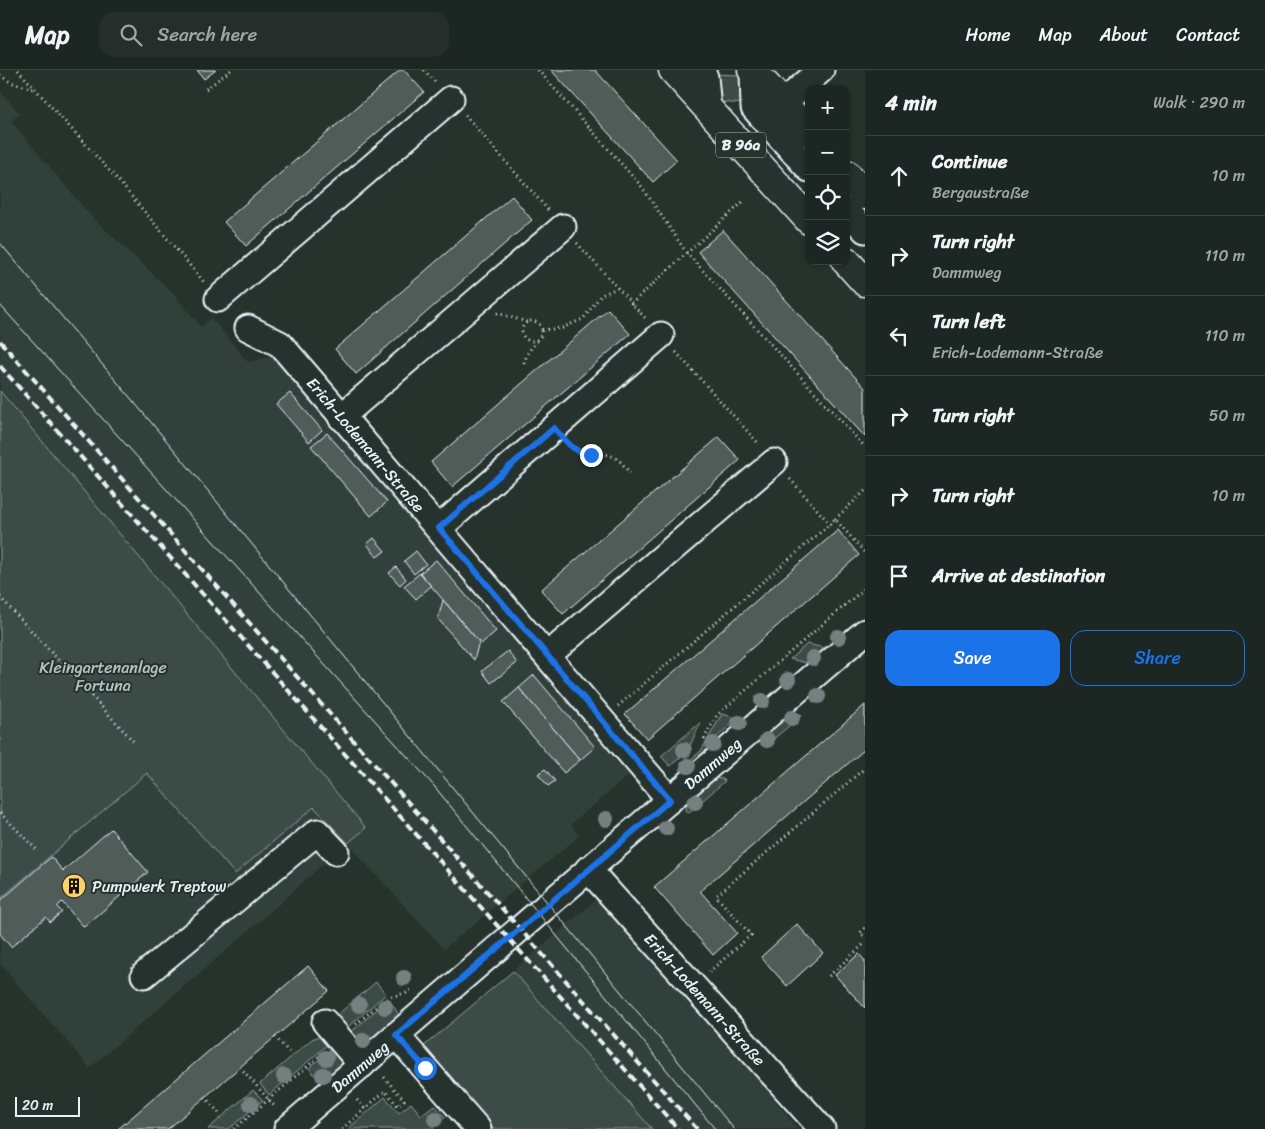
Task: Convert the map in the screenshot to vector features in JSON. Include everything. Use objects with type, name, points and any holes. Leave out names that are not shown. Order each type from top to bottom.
[{"type":"main road","name":"B 96a","points":[[673,70],[805,216]]},
{"type":"main road","points":[[753,71],[807,130]]},
{"type":"main road","points":[[847,175],[865,195]]},
{"type":"main road","points":[[850,265],[865,282]]},
{"type":"street","points":[[699,70],[705,77],[708,109]]},
{"type":"street","points":[[783,103],[821,70]]},
{"type":"street","points":[[753,71],[754,108],[805,165]]},
{"type":"street","points":[[218,299],[451,99]]},
{"type":"street","points":[[850,214],[865,230]]},
{"type":"street","points":[[341,417],[563,227]]},
{"type":"street","name":"Erich-Lodemann-Straße","points":[[248,328],[280,344],[670,800]]},
{"type":"street","points":[[439,528],[661,336]]},
{"type":"street","points":[[547,656],[774,462]]},
{"type":"street","name":"Dammweg","points":[[282,1120],[373,1071],[396,1035],[865,632]]},
{"type":"street","points":[[144,975],[317,832],[336,852]]},
{"type":"street","name":"Erich-Lodemann-Straße","points":[[588,869],[822,1129]]},
{"type":"street","points":[[332,1030],[373,1071]]},
{"type":"street","points":[[396,1035],[478,1129]]},
{"type":"path","points":[[18,70],[116,178],[218,299]]},
{"type":"path","points":[[206,89],[232,70]]},
{"type":"path","points":[[538,70],[642,187],[686,252],[865,447]]},
{"type":"path","points":[[0,75],[10,82],[36,90]]},
{"type":"path","points":[[631,304],[745,200]]},
{"type":"path","points":[[542,330],[562,328],[583,319],[601,295],[617,288]]},
{"type":"path","points":[[524,363],[528,352],[540,338],[542,330],[540,324],[534,321],[527,322],[523,327],[525,339],[534,341],[540,338]]},
{"type":"path","points":[[554,428],[571,447],[580,453],[609,455],[617,459],[630,474]]},
{"type":"path","points":[[834,519],[865,491]]},
{"type":"path","points":[[602,720],[830,524]]},
{"type":"path","points":[[703,741],[717,715],[865,588]]},
{"type":"path","points":[[0,597],[135,743]]},
{"type":"path","points":[[693,986],[751,935],[716,896],[865,768]]},
{"type":"path","points":[[0,813],[38,851]]},
{"type":"path","points":[[865,928],[860,932],[865,938]]},
{"type":"path","points":[[830,976],[865,944]]},
{"type":"path","points":[[234,1129],[268,1100],[332,1030],[388,997],[402,994]]},
{"type":"path","points":[[275,1037],[289,1052]]},
{"type":"path","points":[[240,1067],[282,1120]]},
{"type":"path","points":[[342,1129],[385,1091],[398,1106],[404,1100],[373,1071]]},
{"type":"path","points":[[205,1097],[219,1113]]},
{"type":"path","points":[[359,1103],[365,1109]]},
{"type":"shaded area","points":[[0,91],[20,114],[11,121],[90,215],[173,293],[201,327],[211,318],[248,362],[269,357],[284,361],[629,775],[571,824],[579,836],[444,949],[348,844],[336,852],[284,900],[90,1068],[0,964],[0,899],[147,773],[235,874],[314,806],[348,843],[366,828],[0,391]]},
{"type":"shaded area","points":[[598,898],[726,1040],[798,1129],[610,1129],[487,993]]},
{"type":"green space","points":[[713,74],[739,75],[747,84],[746,104],[719,102]]},
{"type":"green space","name":"Kleingartenanlage Fortuna","points":[[0,391],[366,828],[348,843],[314,807],[235,874],[147,773],[0,899]]},
{"type":"green space","points":[[807,644],[829,649],[811,664],[790,659]]},
{"type":"green space","points":[[792,711],[802,715],[764,747],[762,736]]},
{"type":"green space","points":[[722,714],[745,720],[739,726],[729,726],[717,737],[716,746],[684,773],[679,769],[701,751]]},
{"type":"green space","points":[[701,722],[687,752],[670,766],[661,756]]},
{"type":"green space","points":[[713,778],[725,781],[688,813],[686,810],[687,801]]},
{"type":"green space","points":[[513,971],[652,1129],[493,1129],[424,1046]]},
{"type":"green space","points":[[376,982],[386,994],[341,1033],[330,1021]]},
{"type":"green space","points":[[389,999],[400,1017],[361,1051],[344,1038]]},
{"type":"green space","points":[[320,1036],[333,1040],[269,1095],[260,1084],[312,1039]]},
{"type":"green space","points":[[337,1044],[348,1061],[322,1084],[309,1068]]},
{"type":"green space","points":[[253,1090],[263,1100],[229,1129],[208,1129]]},
{"type":"green space","points":[[385,1097],[399,1113],[411,1103],[421,1115],[434,1105],[445,1117],[432,1129],[348,1129]]},
{"type":"building","points":[[197,70],[216,70],[204,79]]},
{"type":"building","points":[[400,70],[404,70],[424,92],[246,246],[224,222]]},
{"type":"building","points":[[551,70],[595,70],[677,160],[653,182]]},
{"type":"building","points":[[512,196],[532,220],[356,374],[335,349]]},
{"type":"building","points":[[723,230],[865,388],[865,437],[698,252]]},
{"type":"building","points":[[608,309],[630,334],[452,487],[431,462]]},
{"type":"building","points":[[290,393],[322,430],[309,442],[276,404]]},
{"type":"building","points":[[327,433],[387,502],[371,516],[311,446]]},
{"type":"building","points":[[719,437],[740,460],[563,614],[541,590]]},
{"type":"building","points":[[838,530],[859,555],[647,739],[625,714]]},
{"type":"building","points":[[374,538],[385,551],[377,557],[367,544]]},
{"type":"building","points":[[416,551],[426,564],[414,574],[404,561]]},
{"type":"building","points":[[436,560],[496,631],[481,644],[420,573]]},
{"type":"building","points":[[396,567],[406,579],[400,585],[389,573]]},
{"type":"building","points":[[420,573],[431,586],[416,599],[404,586]]},
{"type":"building","points":[[443,600],[479,642],[474,660],[438,619]]},
{"type":"building","points":[[508,651],[517,663],[491,683],[482,671]]},
{"type":"building","points":[[534,675],[595,747],[580,760],[519,688]]},
{"type":"building","points":[[519,688],[580,760],[564,773],[503,702]]},
{"type":"building","points":[[865,705],[865,749],[700,891],[737,933],[713,955],[654,887]]},
{"type":"building","points":[[545,769],[555,781],[548,786],[538,774]]},
{"type":"building","name":"Pumpwerk Treptow","points":[[111,829],[148,872],[84,927],[62,902],[57,907],[62,912],[50,922],[46,917],[11,947],[0,934],[0,901],[51,857],[63,871]]},
{"type":"building","points":[[797,924],[823,953],[787,986],[761,957]]},
{"type":"building","points":[[859,954],[865,961],[865,1008],[835,975]]},
{"type":"building","points":[[308,966],[329,991],[168,1129],[118,1129]]},
{"type":"tram line","points":[[0,243],[176,452],[734,1129]]},
{"type":"tram line","points":[[0,305],[434,786],[715,1129]]},
{"type":"railway","points":[[0,341],[697,1129]]},
{"type":"railway","points":[[0,366],[678,1129]]},
{"type":"place","name":"Pumpwerk Treptow","points":[[74,886]]},
{"type":"route","points":[[425,1068],[396,1035],[670,800],[439,528],[554,428],[571,447],[580,453],[591,455]]}]
